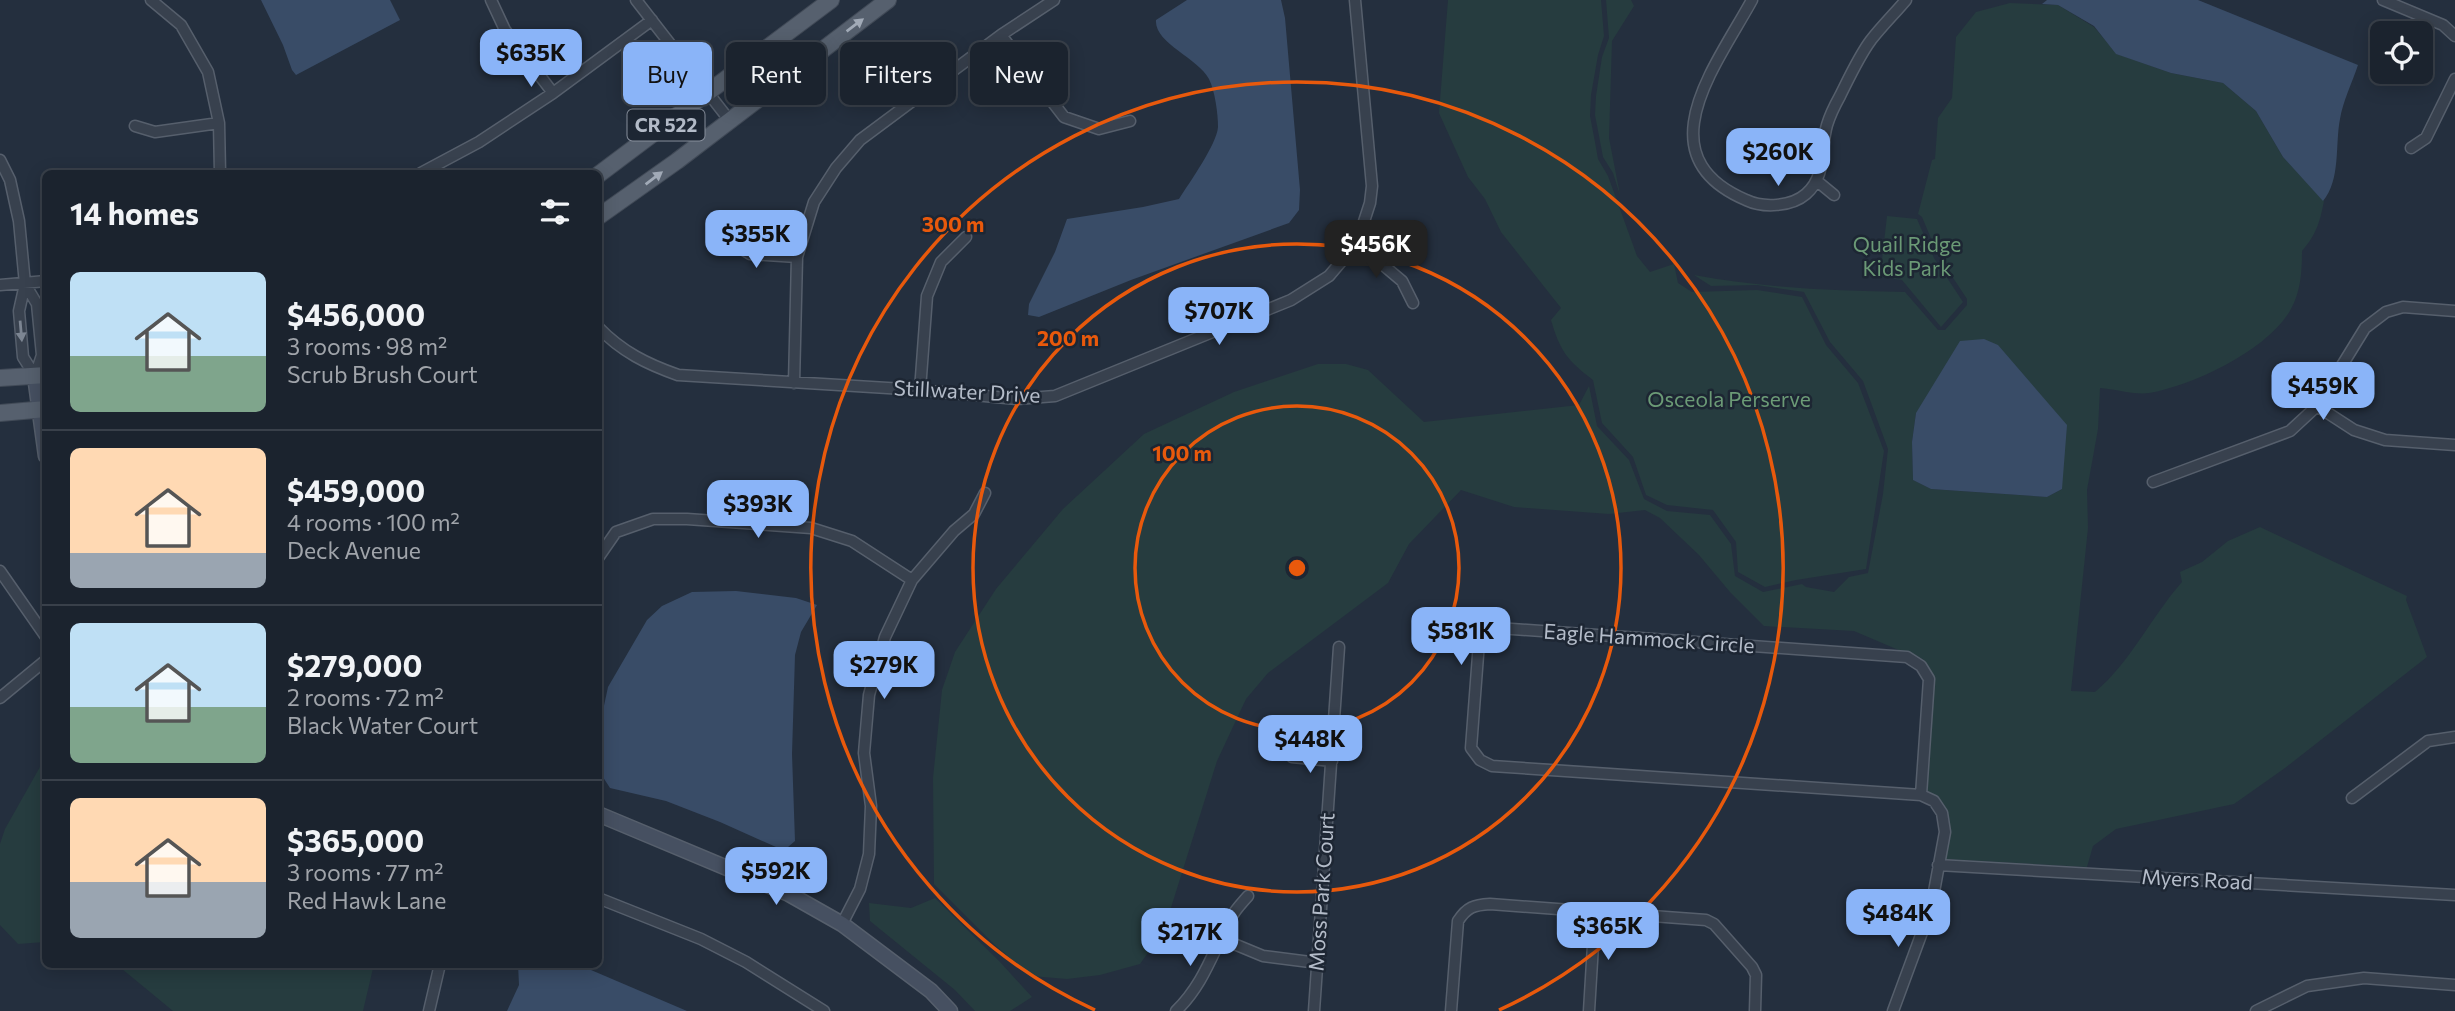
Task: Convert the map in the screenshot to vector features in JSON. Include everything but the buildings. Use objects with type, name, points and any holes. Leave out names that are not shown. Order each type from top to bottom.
[{"type":"main road","name":"CR 522","points":[[712,91],[831,0]]},
{"type":"main road","name":"CR 522","points":[[602,214],[730,121],[888,0]]},
{"type":"main road","name":"CR 522","points":[[602,172],[693,105]]},
{"type":"main road","points":[[0,378],[40,375]]},
{"type":"main road","points":[[0,413],[42,410]]},
{"type":"street","points":[[151,0],[181,25],[208,72],[219,123],[220,170]]},
{"type":"street","points":[[491,0],[505,30],[553,93]]},
{"type":"street","points":[[636,0],[669,42]]},
{"type":"street","points":[[794,383],[797,257],[814,202],[836,168],[860,140],[1001,35],[1054,0]]},
{"type":"street","name":"Stillwater Drive","points":[[602,331],[613,343],[645,363],[678,375],[920,390],[1017,399],[1055,396],[1291,300],[1329,276],[1357,243],[1370,203],[1372,176],[1355,0]]},
{"type":"street","points":[[1752,0],[1702,92],[1694,114],[1693,145],[1703,170],[1728,192],[1755,204],[1788,204],[1806,195],[1821,168],[1827,126],[1840,96],[1870,42],[1906,0]]},
{"type":"street","points":[[2383,0],[2443,25],[2455,36]]},
{"type":"street","points":[[427,170],[479,142],[553,93],[652,20]]},
{"type":"street","points":[[1001,35],[1064,117],[1099,129],[1130,121]]},
{"type":"street","points":[[2412,148],[2426,138],[2455,79]]},
{"type":"street","points":[[712,97],[730,121]]},
{"type":"street","points":[[135,126],[155,132],[219,123]]},
{"type":"street","points":[[0,160],[10,180],[19,221],[25,284],[19,311],[23,357],[40,375]]},
{"type":"street","points":[[1816,181],[1834,195]]},
{"type":"street","points":[[920,390],[927,296],[941,262],[966,237]]},
{"type":"street","points":[[729,241],[750,254],[797,257]]},
{"type":"street","points":[[1357,243],[1402,281],[1413,303]]},
{"type":"street","points":[[0,285],[42,282]]},
{"type":"street","points":[[25,284],[37,304],[42,355],[42,410]]},
{"type":"street","points":[[2153,482],[2291,431],[2317,406],[2365,328],[2386,312],[2403,307],[2455,311]]},
{"type":"street","points":[[2317,406],[2354,430],[2385,440],[2455,444]]},
{"type":"street","points":[[842,925],[860,890],[869,854],[872,806],[864,753],[869,695],[885,637],[912,580],[954,531],[974,514],[985,493]]},
{"type":"street","points":[[602,552],[616,532],[653,519],[811,528],[852,541],[912,580]]},
{"type":"street","points":[[0,571],[42,632]]},
{"type":"street","name":"Eagle Hammock Circle","points":[[1498,628],[1907,657],[1921,666],[1929,679],[1921,794],[1492,766],[1480,760],[1471,748],[1479,642],[1485,631],[1498,628]]},
{"type":"street","name":"Moss Park Court","points":[[1314,1011],[1339,647]]},
{"type":"street","points":[[0,698],[42,663]]},
{"type":"street","points":[[2352,798],[2428,741],[2455,737]]},
{"type":"street","points":[[1293,757],[1332,761]]},
{"type":"street","points":[[1892,1011],[1931,908],[1945,832],[1942,813],[1934,801],[1921,794]]},
{"type":"street","points":[[602,816],[789,894],[842,925],[931,991],[950,1011]]},
{"type":"street","name":"Myers Road","points":[[1938,865],[2455,895]]},
{"type":"street","points":[[1176,1011],[1195,990],[1232,916],[1248,896]]},
{"type":"street","points":[[602,900],[701,939],[746,962],[824,1011]]},
{"type":"street","points":[[1451,1011],[1458,921],[1465,909],[1474,905],[1490,904],[1706,920],[1713,924],[1752,967],[1756,975],[1755,1011]]},
{"type":"street","points":[[1589,1011],[1595,912]]},
{"type":"street","points":[[1222,939],[1263,956],[1318,963]]},
{"type":"street","points":[[429,1011],[439,968]]},
{"type":"street","points":[[2256,1011],[2308,986],[2364,978],[2455,985]]},
{"type":"green space","name":"Osceola Perserve","points":[[1448,0],[1601,0],[1604,36],[1591,95],[1590,116],[1598,159],[1608,176],[1637,256],[1650,272],[1674,264],[1678,283],[1692,292],[1757,290],[1802,297],[1826,345],[1858,383],[1884,451],[1866,569],[1765,587],[1738,572],[1736,542],[1713,510],[1667,505],[1646,495],[1633,457],[1602,423],[1593,380],[1577,367],[1558,340],[1551,320],[1561,308],[1501,232],[1485,199],[1468,177],[1439,113]]},
{"type":"green space","points":[[1606,0],[1631,0],[1634,6],[1612,41],[1609,138],[1620,195],[1613,173],[1603,157],[1595,115],[1602,57],[1609,38]]},
{"type":"green space","points":[[2010,3],[2058,5],[2094,27],[2117,54],[2171,73],[2223,83],[2256,111],[2283,157],[2324,201],[2317,228],[2302,251],[2300,280],[2291,309],[2265,338],[2208,374],[2167,389],[2131,393],[2100,388],[2098,429],[2087,490],[2088,528],[2071,691],[2095,692],[2119,668],[2182,582],[2180,572],[2202,562],[2228,541],[2260,527],[2407,596],[2406,600],[2427,657],[2285,768],[2234,804],[2116,829],[2093,846],[2087,867],[1945,859],[1949,830],[1946,812],[1936,797],[1927,791],[1934,679],[1924,660],[1854,631],[1764,626],[1730,592],[1699,555],[1660,518],[1645,510],[1609,514],[1514,507],[1461,490],[1409,544],[1388,583],[1268,673],[1246,699],[1217,761],[1164,930],[1140,964],[1100,975],[1067,979],[1031,976],[996,946],[934,884],[933,778],[942,690],[955,652],[996,589],[1063,509],[1144,434],[1234,392],[1318,364],[1346,364],[1368,370],[1424,422],[1579,405],[1589,386],[1597,426],[1629,460],[1644,499],[1667,511],[1710,515],[1731,544],[1735,576],[1763,592],[1802,584],[1834,592],[1849,577],[1868,573],[1883,494],[1888,449],[1863,381],[1830,342],[1804,292],[1757,285],[1711,286],[1694,275],[1799,288],[1905,292],[1938,330],[1945,330],[1967,305],[1967,299],[1938,255],[1922,217],[1918,214],[1932,160],[1935,159],[1938,118],[1952,98],[1956,37],[1976,12]],"holes":[[[1916,413],[2062,489],[2047,497],[1931,489],[1913,480],[1912,442]]]},
{"type":"green space","name":"Quail Ridge Kids Park","points":[[1887,216],[1917,219],[1934,258],[1963,302],[1941,327],[1902,280],[1880,277]]},
{"type":"green space","points":[[42,763],[42,942],[18,944],[0,925],[0,844],[5,829]]},
{"type":"green space","points":[[935,898],[1032,997],[1010,1011],[975,1011],[955,990],[870,921],[869,903],[911,908]]},
{"type":"green space","points":[[121,968],[373,968],[363,1011],[173,1011]]},
{"type":"water","points":[[261,0],[390,0],[400,20],[296,75]]},
{"type":"water","points":[[1187,0],[1281,0],[1285,18],[1300,190],[1299,210],[1289,223],[1131,280],[1039,317],[1028,315],[1029,304],[1055,252],[1067,219],[1179,199],[1213,143],[1218,122],[1209,79],[1196,64],[1169,43],[1157,28],[1156,20]]},
{"type":"water","points":[[2047,0],[2198,0],[2358,65],[2341,112],[2333,183],[2323,201],[2283,157],[2256,111],[2223,83],[2171,73],[2116,54],[2094,26],[2058,5],[2042,4]]},
{"type":"water","points":[[1984,339],[1998,345],[2067,425],[2062,489],[2047,497],[1931,489],[1913,480],[1912,442],[1916,413],[1960,341]]},
{"type":"water","points":[[736,591],[796,598],[817,605],[801,632],[795,655],[792,754],[795,841],[788,847],[776,847],[666,801],[610,788],[602,776],[602,715],[608,687],[647,620],[662,606],[692,592]]},
{"type":"water","points":[[518,968],[584,968],[687,1011],[507,1011],[519,985]]}]
